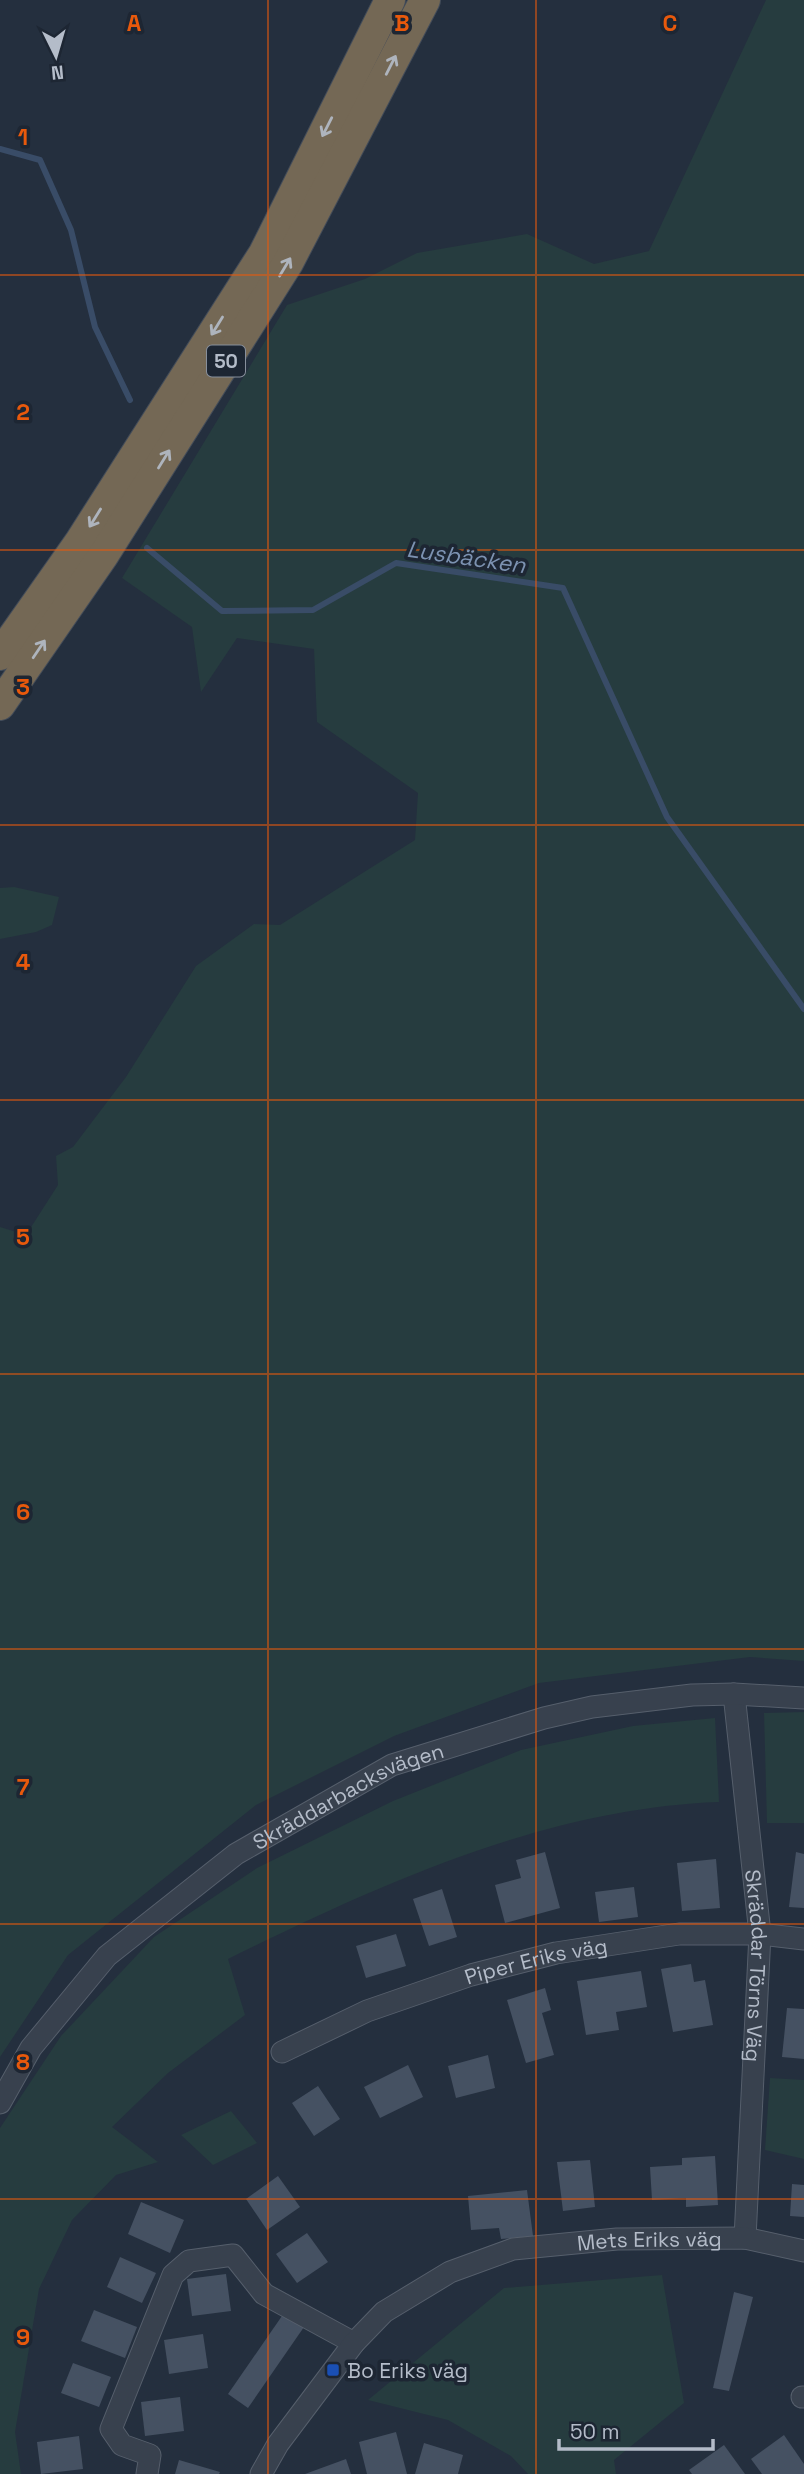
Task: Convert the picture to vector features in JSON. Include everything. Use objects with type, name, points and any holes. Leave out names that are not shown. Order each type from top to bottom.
[{"type":"highway","name":"50","points":[[0,655],[79,543],[264,253],[390,0]]},
{"type":"highway","name":"50","points":[[0,705],[103,556],[288,263],[425,0]]},
{"type":"street","name":"Skräddarbacksvägen","points":[[0,2103],[31,2048],[107,1956],[236,1854],[392,1766],[544,1718],[592,1707],[692,1695],[734,1694],[804,1698]]},
{"type":"street","name":"Skräddar Törns Väg","points":[[734,1694],[760,1934],[745,2238]]},
{"type":"street","name":"Piper Eriks väg","points":[[282,2052],[367,2011],[471,1975],[532,1959],[679,1934],[760,1934],[804,1939]]},
{"type":"street","name":"Mets Eriks väg","points":[[354,2343],[384,2312],[450,2272],[513,2249],[617,2239],[745,2238],[804,2251]]},
{"type":"street","points":[[147,2474],[150,2455],[122,2445],[111,2429],[173,2275],[189,2261],[233,2255],[264,2294],[354,2343],[278,2444],[261,2474]]},
{"type":"green space","points":[[766,0],[804,0],[804,1661],[750,1657],[539,1683],[394,1736],[256,1805],[68,1955],[0,2057],[0,1227],[26,1235],[58,1185],[56,1156],[73,1147],[126,1077],[196,966],[254,924],[280,925],[415,840],[418,793],[317,722],[314,649],[237,638],[201,692],[192,627],[122,578],[287,305],[365,279],[417,253],[527,234],[594,264],[649,251]]},
{"type":"green space","points":[[14,887],[59,897],[52,925],[36,932],[0,939],[0,888]]},
{"type":"green space","points":[[804,1712],[804,1823],[767,1823],[764,1713]]},
{"type":"green space","points":[[715,1718],[719,1802],[655,1807],[528,1835],[405,1878],[228,1959],[245,2015],[168,2073],[112,2127],[158,2162],[116,2175],[72,2220],[39,2289],[15,2432],[21,2474],[0,2474],[0,2128],[61,2036],[154,1937],[257,1868],[393,1801],[521,1750],[633,1726]]},
{"type":"green space","points":[[770,2078],[804,2080],[804,2159],[765,2150]]},
{"type":"green space","points":[[231,2111],[257,2143],[213,2165],[181,2135]]},
{"type":"green space","points":[[662,2275],[684,2403],[614,2460],[616,2474],[528,2474],[511,2456],[448,2420],[368,2400],[504,2288]]},
{"type":"building","points":[[545,1852],[560,1908],[505,1923],[495,1885],[521,1878],[516,1860]]},
{"type":"building","points":[[796,1852],[804,1854],[804,1908],[789,1907]]},
{"type":"building","points":[[716,1859],[720,1908],[682,1911],[677,1863]]},
{"type":"building","points":[[634,1887],[638,1917],[599,1922],[595,1892]]},
{"type":"building","points":[[442,1889],[457,1937],[429,1946],[413,1899]]},
{"type":"building","points":[[396,1934],[406,1966],[366,1978],[356,1946]]},
{"type":"building","points":[[691,1964],[694,1982],[705,1980],[713,2025],[673,2032],[661,1969]]},
{"type":"building","points":[[641,1971],[647,2007],[616,2012],[619,2030],[586,2035],[577,1981]]},
{"type":"building","points":[[545,1988],[551,2010],[542,2013],[554,2055],[526,2063],[507,2000]]},
{"type":"building","points":[[787,2008],[804,2009],[804,2059],[782,2057]]},
{"type":"building","points":[[488,2055],[495,2088],[456,2098],[448,2066]]},
{"type":"building","points":[[408,2065],[423,2097],[380,2118],[364,2087]]},
{"type":"building","points":[[318,2086],[340,2119],[314,2136],[292,2103]]},
{"type":"building","points":[[715,2156],[718,2205],[686,2207],[686,2198],[652,2200],[650,2167],[682,2165],[682,2158]]},
{"type":"building","points":[[590,2160],[595,2207],[563,2211],[557,2162]]},
{"type":"building","points":[[278,2176],[300,2207],[267,2230],[246,2199]]},
{"type":"building","points":[[792,2184],[804,2185],[804,2217],[790,2216]]},
{"type":"building","points":[[527,2190],[533,2236],[501,2239],[499,2228],[471,2230],[468,2196]]},
{"type":"building","points":[[141,2202],[184,2220],[170,2253],[128,2234]]},
{"type":"building","points":[[307,2233],[328,2262],[297,2283],[276,2254]]},
{"type":"building","points":[[120,2257],[156,2273],[142,2303],[107,2287]]},
{"type":"building","points":[[226,2274],[231,2311],[192,2316],[187,2279]]},
{"type":"building","points":[[734,2292],[753,2297],[729,2391],[713,2388]]},
{"type":"building","points":[[94,2310],[137,2327],[125,2358],[81,2341]]},
{"type":"building","points":[[284,2313],[304,2327],[248,2408],[228,2394]]},
{"type":"building","points":[[203,2334],[208,2368],[169,2374],[164,2340]]},
{"type":"building","points":[[73,2363],[111,2377],[99,2407],[61,2393]]},
{"type":"building","points":[[180,2397],[184,2431],[145,2436],[141,2402]]},
{"type":"building","points":[[396,2432],[407,2474],[367,2474],[359,2442]]},
{"type":"building","points":[[784,2435],[804,2464],[804,2474],[762,2474],[751,2459]]},
{"type":"building","points":[[79,2436],[83,2469],[41,2474],[37,2442]]},
{"type":"building","points":[[424,2443],[463,2455],[458,2474],[415,2474]]},
{"type":"building","points":[[724,2445],[745,2474],[692,2474],[689,2470]]},
{"type":"building","points":[[346,2459],[351,2474],[305,2474]]},
{"type":"building","points":[[179,2460],[220,2472],[175,2474]]},
{"type":"waterway","name":"Lusbäcken","points":[[0,149],[40,160],[71,230],[95,327],[130,400]]},
{"type":"waterway","points":[[147,548],[222,611],[313,610],[396,563],[563,588],[667,817],[804,1009]]},
{"type":"place","name":"Bo Eriks väg","points":[[333,2370]]}]
